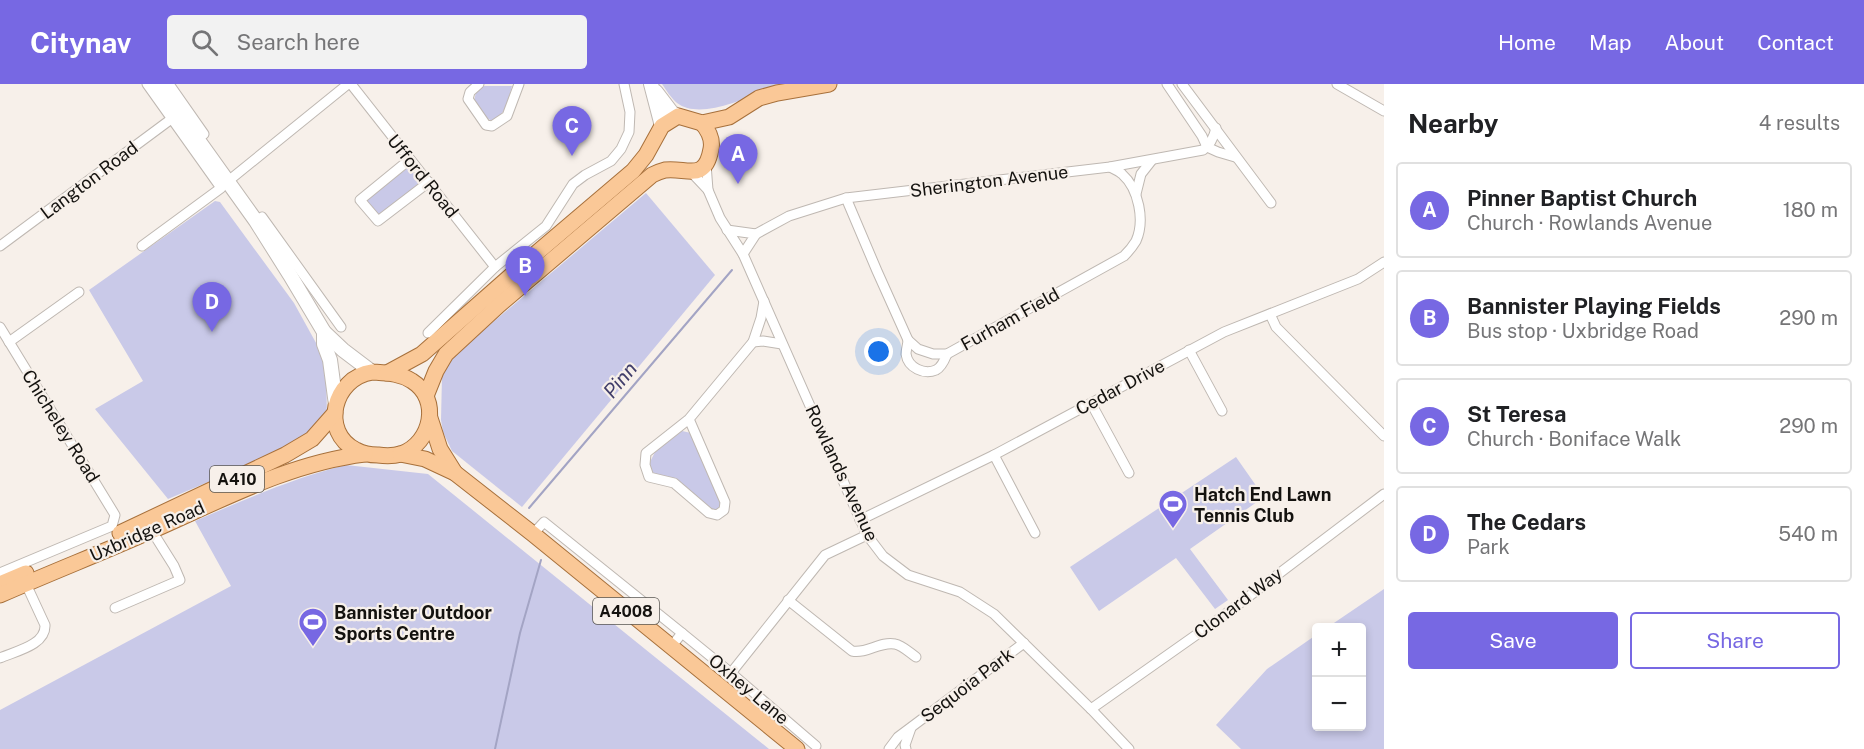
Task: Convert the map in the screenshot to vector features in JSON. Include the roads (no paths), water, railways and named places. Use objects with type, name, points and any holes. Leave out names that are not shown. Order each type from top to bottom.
[{"type":"main road","points":[[380,373],[422,354],[434,345],[633,171],[641,163],[662,126],[678,116],[702,123],[729,117],[759,99],[777,93],[829,84]]},
{"type":"main road","points":[[711,138],[729,117]]},
{"type":"main road","points":[[426,396],[440,362],[446,354],[499,305],[652,175],[667,170],[691,172],[706,164],[711,151],[711,138],[702,123]]},
{"type":"main road","points":[[655,141],[656,155],[667,170]]},
{"type":"main road","points":[[380,373],[403,376],[420,387],[426,396],[430,418],[428,427],[418,443],[400,454],[382,456],[354,450],[346,443],[338,428],[336,409],[342,389],[357,376],[380,373]]},
{"type":"main road","name":"Uxbridge Road","points":[[0,584],[128,530],[285,455],[312,439],[336,409]]},
{"type":"main road","name":"Oxhey Lane","points":[[430,418],[440,449],[454,473]]},
{"type":"main road","name":"Uxbridge Road","points":[[0,596],[279,475],[331,460],[365,454]]},
{"type":"main road","name":"Oxhey Lane","points":[[400,454],[425,459],[454,473],[533,534],[797,749]]},
{"type":"street","points":[[147,84],[175,116],[224,185],[256,221],[324,332],[343,350],[380,373]]},
{"type":"street","points":[[158,84],[175,116],[200,137]]},
{"type":"street","points":[[169,84],[200,137],[224,185]]},
{"type":"street","points":[[142,246],[224,185],[350,84]]},
{"type":"street","name":"Ufford Road","points":[[350,84],[495,267]]},
{"type":"street","points":[[479,84],[470,92],[468,99],[486,125],[492,126],[507,116],[519,84]]},
{"type":"street","points":[[428,333],[495,267],[546,226],[573,184],[610,161],[621,150],[628,132],[630,112],[624,84]]},
{"type":"street","points":[[1167,84],[1207,147],[1235,157]]},
{"type":"street","points":[[1182,84],[1271,203]]},
{"type":"street","points":[[1337,84],[1384,111]]},
{"type":"street","points":[[652,86],[672,113],[678,116]]},
{"type":"street","points":[[652,86],[662,126]]},
{"type":"street","name":"Langton Road","points":[[0,246],[175,116]]},
{"type":"street","points":[[1207,147],[1215,128]]},
{"type":"street","name":"Sherington Avenue","points":[[743,254],[756,234],[789,216],[846,198],[1110,167],[1203,150],[1207,147]]},
{"type":"street","points":[[409,160],[360,200],[378,222],[429,182]]},
{"type":"street","points":[[1136,194],[1142,174],[1152,160]]},
{"type":"street","points":[[706,164],[708,190]]},
{"type":"street","points":[[1110,167],[1122,173],[1136,194]]},
{"type":"street","name":"Rowlands Avenue","points":[[691,172],[708,190],[720,218],[743,254],[867,535],[883,556],[908,575],[960,592],[994,614],[1091,709],[1128,749]]},
{"type":"street","name":"Furham Field","points":[[908,339],[918,349],[933,354],[947,354],[1124,256],[1136,241],[1141,219],[1136,194]]},
{"type":"street","points":[[846,198],[908,339],[906,354],[908,360],[916,369],[936,370],[941,366],[947,354]]},
{"type":"street","points":[[256,221],[262,217],[341,327]]},
{"type":"street","points":[[727,230],[756,234]]},
{"type":"street","name":"Cedar Drive","points":[[860,520],[994,455],[1224,332],[1358,279],[1384,262]]},
{"type":"street","points":[[9,342],[79,292]]},
{"type":"street","points":[[689,419],[725,502],[724,510],[717,515],[709,513],[674,483],[650,477],[645,465],[646,453],[689,419],[753,342],[764,301]]},
{"type":"street","points":[[314,316],[327,308]]},
{"type":"street","points":[[1270,314],[1276,327],[1384,436]]},
{"type":"street","name":"Chicheley Road","points":[[0,327],[115,515],[112,526],[0,573]]},
{"type":"street","points":[[324,332],[324,344],[331,367],[336,409]]},
{"type":"street","points":[[753,342],[782,344]]},
{"type":"street","points":[[1189,350],[1222,411]]},
{"type":"street","points":[[1091,403],[1129,474]]},
{"type":"street","points":[[994,455],[1035,533]]},
{"type":"street","name":"Clonard Way","points":[[1091,709],[1223,616],[1384,494]]},
{"type":"street","name":"Oxhey Lane","points":[[533,534],[544,522],[731,673],[816,746]]},
{"type":"street","points":[[115,608],[180,580],[152,531]]},
{"type":"street","points":[[731,673],[825,555],[867,535]]},
{"type":"street","points":[[0,658],[39,641],[46,632],[26,584]]},
{"type":"street","points":[[788,600],[852,651],[858,652],[885,644],[897,644],[916,657]]},
{"type":"street","points":[[671,647],[682,633]]},
{"type":"street","name":"Sequoia Park","points":[[889,749],[898,737],[1024,643]]},
{"type":"street","name":"Sequoia Park","points":[[906,749],[905,745],[911,728]]},
{"type":"waterway","name":"Pinn","points":[[529,508],[732,270]]},
{"type":"waterway","name":"Pinn","points":[[495,749],[520,633],[541,560]]},
{"type":"place","name":"St Teresa","points":[[572,156]]},
{"type":"place","name":"Pinner Baptist Church","points":[[738,184]]},
{"type":"place","name":"Bannister Playing Fields","points":[[525,296]]},
{"type":"place","name":"The Cedars","points":[[212,332]]},
{"type":"place","name":"Hatch End Lawn Tennis Club","points":[[1173,530]]},
{"type":"place","name":"Bannister Outdoor Sports Centre","points":[[313,648]]}]
